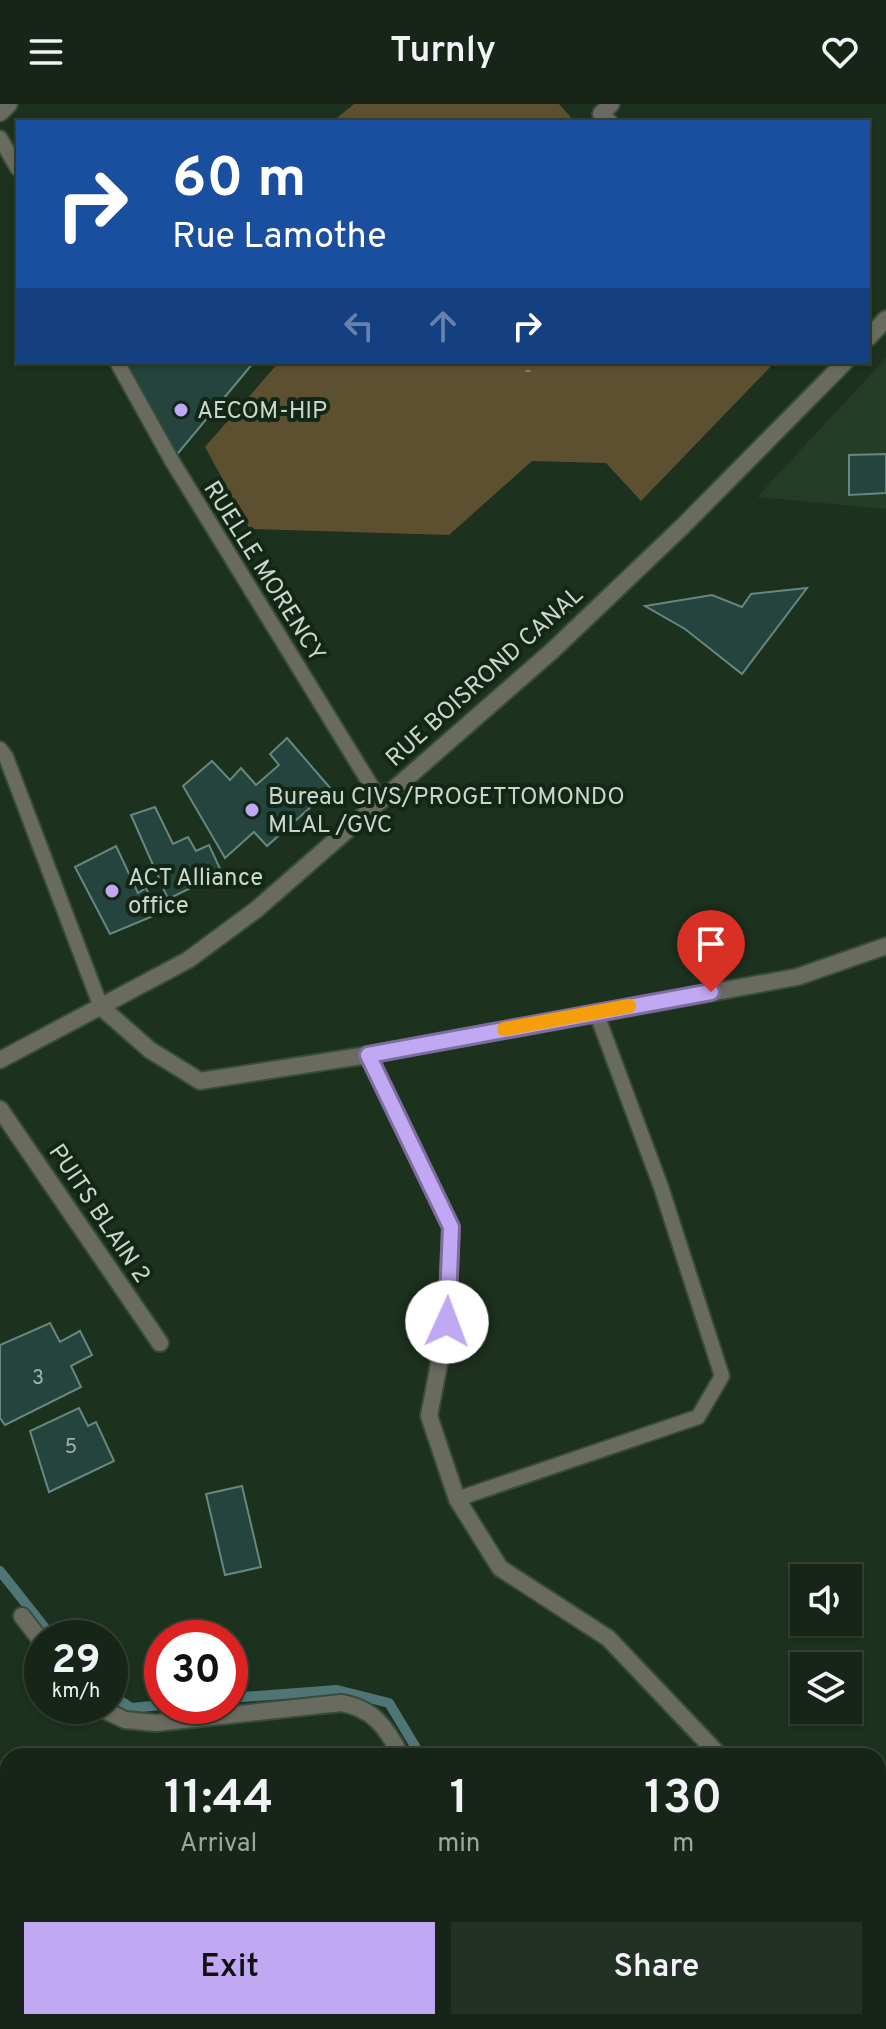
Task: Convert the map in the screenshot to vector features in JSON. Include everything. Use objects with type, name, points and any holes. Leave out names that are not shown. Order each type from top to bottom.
[{"type":"street","points":[[0,113],[9,104]]},
{"type":"street","points":[[607,120],[601,114],[611,104]]},
{"type":"street","points":[[870,336],[886,319]]},
{"type":"street","name":"RUE BOISROND CANAL","points":[[0,1060],[188,960],[257,909],[552,651],[683,526],[839,364]]},
{"type":"street","points":[[101,1007],[150,1050],[200,1081],[368,1055],[797,977],[886,946]]},
{"type":"street","points":[[368,1055],[451,1227],[447,1322],[429,1416],[457,1499],[500,1568],[608,1638],[712,1748]]},
{"type":"street","name":"PUITS BLAIN 2","points":[[0,1109],[160,1343]]},
{"type":"street","points":[[22,1616],[25,1620]]},
{"type":"street","points":[[128,1720],[156,1723],[341,1703],[360,1706],[390,1733],[397,1748]]},
{"type":"lane","points":[[0,138],[16,166]]},
{"type":"lane","name":"RUELLE MORENCY","points":[[118,364],[172,461],[380,800]]},
{"type":"lane","points":[[0,749],[6,757],[101,1007]]},
{"type":"lane","points":[[457,1499],[698,1417],[722,1376],[661,1187],[596,1012]]},
{"type":"path","points":[[528,364],[528,372]]},
{"type":"shaded area","points":[[354,104],[559,104],[573,120],[334,120]]},
{"type":"shaded area","points":[[886,358],[886,509],[757,497]]},
{"type":"shaded area","points":[[277,364],[773,364],[641,501],[606,463],[532,461],[449,535],[250,529],[205,447]]},
{"type":"building","name":"AECOM-HIP","points":[[122,364],[252,364],[174,458]]},
{"type":"building","points":[[886,454],[886,493],[849,495],[849,455]]},
{"type":"building","points":[[807,588],[742,674],[685,629],[645,606],[712,595],[742,607],[751,594]]},
{"type":"building","name":"Bureau CIVS/PROGETTOMONDO MLAL /GVC","points":[[287,738],[331,789],[267,846],[254,832],[225,858],[183,786],[212,761],[230,780],[241,768],[256,785],[279,765],[270,754]]},
{"type":"building","points":[[155,807],[173,844],[188,837],[196,851],[209,845],[222,873],[168,899],[131,815]]},
{"type":"building","name":"ACT Alliance office","points":[[116,846],[138,893],[146,888],[158,914],[110,934],[75,867]]},
{"type":"building","points":[[50,1323],[60,1342],[80,1331],[92,1355],[71,1366],[81,1387],[5,1425],[0,1418],[0,1345]]},
{"type":"building","points":[[79,1408],[88,1426],[96,1422],[114,1461],[49,1492],[30,1431]]},
{"type":"building","points":[[242,1486],[261,1567],[225,1575],[206,1494]]},
{"type":"waterway","points":[[0,1571],[39,1620]]},
{"type":"waterway","points":[[248,1697],[337,1690],[389,1703],[416,1748]]},
{"type":"waterway","points":[[128,1706],[144,1707]]},
{"type":"slow traffic","points":[[504,1029],[629,1006]]},
{"type":"place","name":"AECOM-HIP","points":[[181,410]]},
{"type":"place","name":"Bureau CIVS/PROGETTOMONDO MLAL /GVC","points":[[252,810]]},
{"type":"place","name":"ACT Alliance office","points":[[112,891]]},
{"type":"route","points":[[447,1322],[451,1227],[423,1162],[368,1055],[711,992]]}]
